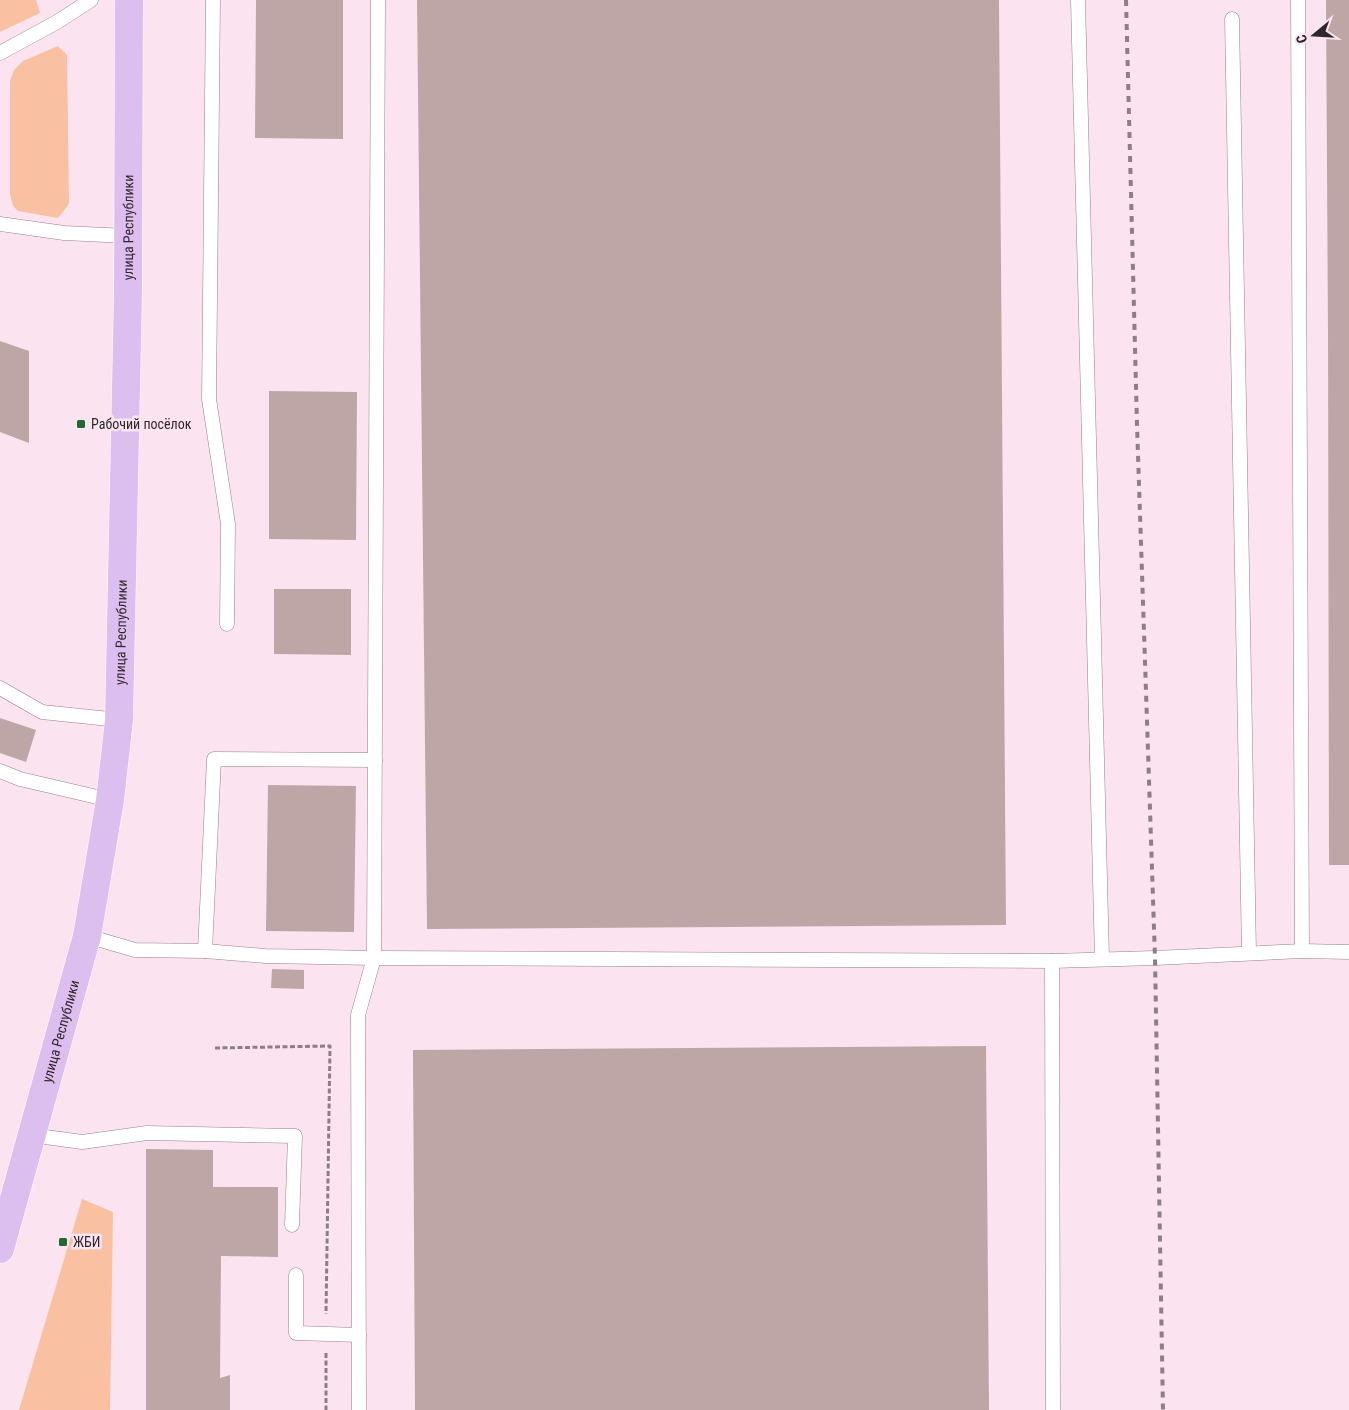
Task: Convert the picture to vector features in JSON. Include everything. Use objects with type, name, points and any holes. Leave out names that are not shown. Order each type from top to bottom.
[{"type":"main road","name":"улица Республики","points":[[0,1249],[87,936],[110,800],[119,720],[126,404],[129,0]]},
{"type":"lane","points":[[0,53],[58,22],[91,0]]},
{"type":"lane","points":[[213,0],[208,399],[228,524],[227,624]]},
{"type":"lane","points":[[359,1410],[358,1015],[374,958],[378,0]]},
{"type":"lane","points":[[1078,0],[1102,959]]},
{"type":"lane","points":[[1298,0],[1302,951]]},
{"type":"lane","points":[[1232,19],[1249,953]]},
{"type":"lane","points":[[0,224],[64,233],[127,236]]},
{"type":"lane","points":[[0,688],[42,712],[119,720]]},
{"type":"lane","points":[[205,951],[214,759],[375,760]]},
{"type":"lane","points":[[0,771],[20,779],[110,800]]},
{"type":"lane","points":[[87,936],[136,950],[205,951],[265,956],[374,958],[1052,961],[1302,951],[1349,952]]},
{"type":"lane","points":[[1052,961],[1053,1410]]},
{"type":"lane","points":[[32,1135],[82,1142],[147,1133],[295,1136],[292,1225]]},
{"type":"lane","points":[[296,1276],[296,1333],[359,1334]]},
{"type":"shaded area","points":[[0,0],[36,0],[40,13],[0,32]]},
{"type":"shaded area","points":[[58,46],[67,55],[69,204],[58,218],[18,211],[13,206],[10,194],[10,81],[14,70],[23,61]]},
{"type":"shaded area","points":[[82,1199],[113,1212],[110,1410],[19,1410]]},
{"type":"building","points":[[256,0],[343,0],[343,139],[255,138]]},
{"type":"building","points":[[417,0],[999,0],[1006,925],[427,929]]},
{"type":"building","points":[[1326,0],[1349,0],[1349,865],[1329,865]]},
{"type":"building","points":[[0,341],[29,351],[29,443],[0,432]]},
{"type":"building","points":[[269,391],[357,392],[356,540],[269,539]]},
{"type":"building","points":[[274,589],[351,589],[351,655],[274,654]]},
{"type":"building","points":[[0,718],[36,730],[26,762],[0,753]]},
{"type":"building","points":[[268,785],[356,786],[354,932],[266,931]]},
{"type":"building","points":[[272,969],[304,970],[304,989],[271,988]]},
{"type":"building","points":[[986,1046],[989,1410],[415,1410],[413,1050]]},
{"type":"building","points":[[146,1149],[213,1150],[213,1187],[278,1187],[278,1257],[221,1256],[220,1378],[230,1375],[230,1410],[146,1410]]},
{"type":"railway","points":[[1126,0],[1137,425],[1155,958],[1163,1410]]},
{"type":"place","name":"Рабочий посёлок","points":[[81,424]]},
{"type":"place","name":"ЖБИ","points":[[63,1242]]}]
